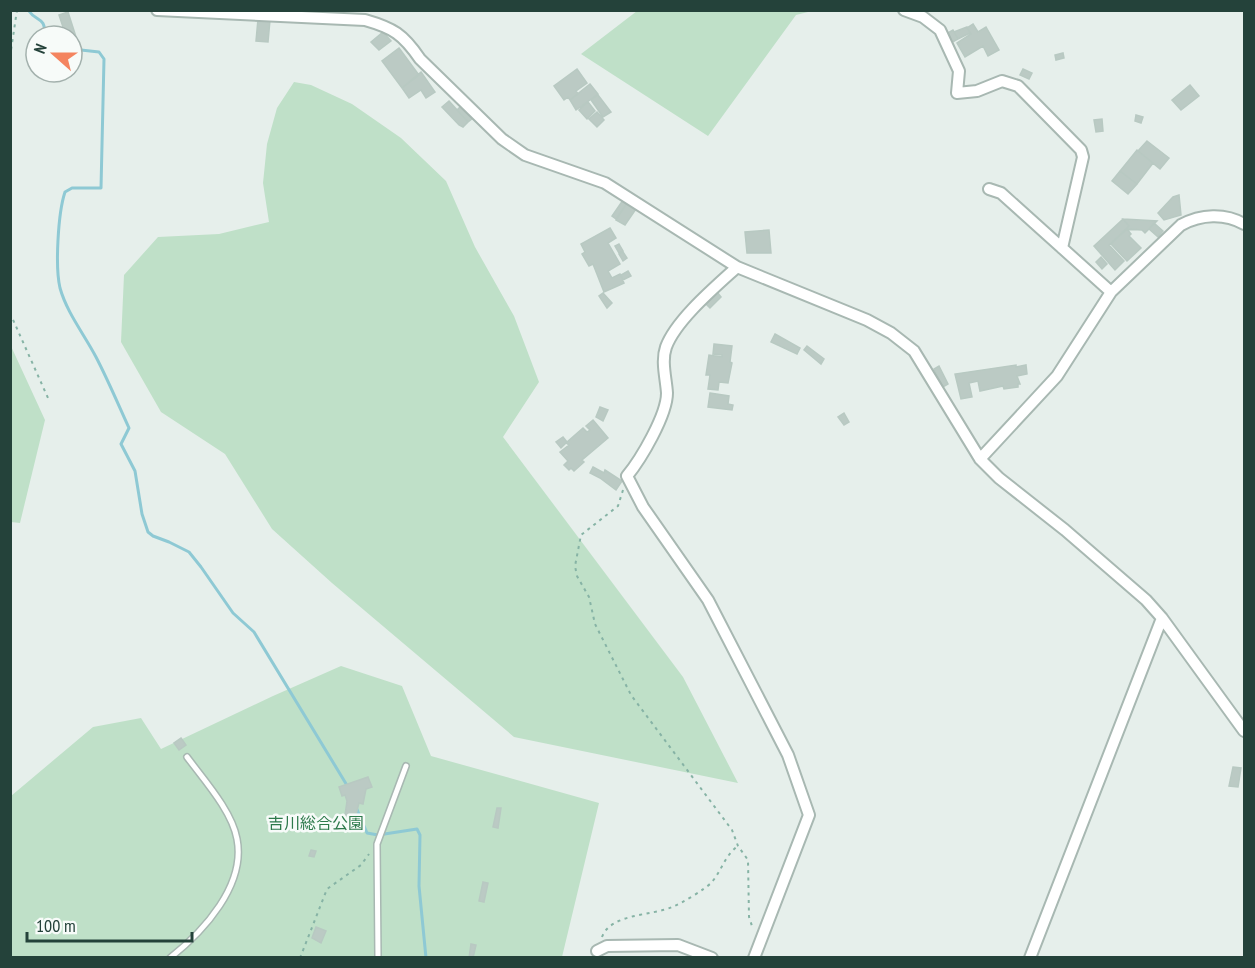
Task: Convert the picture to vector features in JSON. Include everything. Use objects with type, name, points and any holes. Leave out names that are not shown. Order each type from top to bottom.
[{"type":"street","points":[[157,10],[364,20],[391,28],[410,44],[420,58],[502,139],[525,155],[605,183],[736,267],[867,320],[891,333],[914,351],[980,459],[999,478],[1065,530],[1146,600],[1162,618],[1245,731]]},
{"type":"street","points":[[904,10],[923,17],[940,30],[959,71],[957,93],[977,91],[1002,81],[1018,86],[1081,150],[1083,157],[1062,248]]},
{"type":"street","points":[[989,189],[1001,193],[1111,292]]},
{"type":"street","points":[[980,459],[1057,376],[1111,292],[1181,225],[1192,219],[1216,215],[1245,224]]},
{"type":"street","points":[[736,267],[675,329],[664,357],[667,396],[663,411],[635,467],[627,476],[643,507],[708,600],[788,755],[809,814],[754,957]]},
{"type":"street","points":[[1030,957],[1162,618]]},
{"type":"street","points":[[597,951],[607,946],[678,945],[712,957]]},
{"type":"lane","points":[[170,957],[218,911],[232,884],[238,860],[237,838],[228,814],[187,757]]},
{"type":"lane","points":[[378,957],[377,844],[406,766]]},
{"type":"path","points":[[10,57],[17,10]]},
{"type":"path","points":[[10,313],[48,398]]},
{"type":"path","points":[[627,476],[618,506],[580,535],[575,566],[577,576],[589,597],[595,624],[631,695],[732,830],[738,846],[748,860],[749,917],[758,943]]},
{"type":"path","points":[[300,957],[327,889],[361,865],[377,844]]},
{"type":"path","points":[[597,951],[605,930],[624,919],[672,908],[710,883],[729,853],[738,846]]},
{"type":"green space","points":[[637,11],[812,11],[796,15],[708,136],[581,54]]},
{"type":"green space","points":[[294,82],[311,85],[352,104],[401,138],[446,181],[475,247],[514,316],[539,382],[503,437],[683,677],[738,783],[514,737],[332,583],[272,529],[225,454],[161,412],[121,342],[124,275],[158,237],[219,234],[269,222],[263,183],[267,144],[277,108]]},
{"type":"green space","points":[[10,344],[45,420],[20,523],[11,522]]},
{"type":"green space","name":"吉川総合公園","points":[[341,666],[402,686],[431,756],[599,803],[562,957],[11,958],[11,796],[93,727],[141,718],[161,749]]},
{"type":"building","points":[[68,12],[72,24],[62,24],[59,15]]},
{"type":"building","points":[[258,19],[270,20],[268,42],[256,41]]},
{"type":"building","points":[[973,24],[978,32],[986,27],[999,50],[988,56],[983,46],[965,57],[957,43],[971,34],[967,28]]},
{"type":"building","points":[[967,27],[970,33],[958,39],[954,32]]},
{"type":"building","points":[[953,30],[958,39],[949,44],[944,35]]},
{"type":"building","points":[[383,32],[391,41],[379,50],[371,42]]},
{"type":"building","points":[[399,48],[419,75],[402,88],[382,61]]},
{"type":"building","points":[[1063,53],[1064,58],[1056,60],[1055,55]]},
{"type":"building","points":[[577,69],[587,83],[576,91],[578,94],[570,100],[568,97],[564,100],[554,86]]},
{"type":"building","points":[[1023,69],[1032,73],[1029,79],[1020,75]]},
{"type":"building","points":[[421,72],[435,92],[426,98],[421,90],[409,98],[402,88]]},
{"type":"building","points":[[590,84],[598,94],[576,110],[570,100]]},
{"type":"building","points":[[1190,85],[1199,96],[1181,110],[1172,100]]},
{"type":"building","points":[[598,95],[611,112],[603,117],[591,100]]},
{"type":"building","points":[[449,101],[468,122],[463,127],[442,107]]},
{"type":"building","points":[[588,102],[595,111],[587,119],[579,110]]},
{"type":"building","points":[[461,106],[473,118],[468,122],[457,110]]},
{"type":"building","points":[[597,112],[604,120],[597,127],[589,119]]},
{"type":"building","points":[[1136,115],[1143,117],[1141,123],[1135,121]]},
{"type":"building","points":[[1102,119],[1103,131],[1096,132],[1094,120]]},
{"type":"building","points":[[1147,141],[1169,158],[1160,169],[1138,151]]},
{"type":"building","points":[[1137,150],[1153,163],[1137,184],[1120,171]]},
{"type":"building","points":[[1120,171],[1137,184],[1128,194],[1112,181]]},
{"type":"building","points":[[1179,195],[1181,215],[1164,220],[1158,213],[1173,197]]},
{"type":"building","points":[[623,200],[627,203],[616,219],[612,216]]},
{"type":"building","points":[[627,203],[636,209],[625,225],[616,220]]},
{"type":"building","points":[[1123,219],[1157,221],[1145,233],[1142,230],[1126,229],[1129,226]]},
{"type":"building","points":[[1123,219],[1129,226],[1109,245],[1124,261],[1115,270],[1094,246]]},
{"type":"building","points":[[1154,223],[1163,231],[1158,237],[1149,229]]},
{"type":"building","points":[[610,228],[616,238],[608,243],[620,264],[608,271],[612,278],[620,274],[624,283],[604,292],[593,264],[589,266],[582,254],[585,252],[581,244]]},
{"type":"building","points":[[1127,229],[1131,234],[1129,236],[1141,248],[1127,261],[1111,244]]},
{"type":"building","points":[[769,230],[771,253],[747,253],[745,232]]},
{"type":"building","points":[[619,244],[623,251],[619,253],[615,246]]},
{"type":"building","points":[[623,252],[627,258],[623,261],[619,254]]},
{"type":"building","points":[[1101,257],[1107,264],[1102,269],[1096,262]]},
{"type":"building","points":[[628,271],[631,276],[623,280],[621,275]]},
{"type":"building","points":[[717,292],[721,297],[710,308],[705,303]]},
{"type":"building","points":[[603,293],[612,303],[607,308],[599,296]]},
{"type":"building","points":[[775,334],[800,348],[797,354],[771,342]]},
{"type":"building","points":[[714,344],[732,346],[730,362],[732,363],[728,383],[719,382],[718,390],[708,389],[710,375],[706,375],[709,355],[722,357],[722,355],[713,354]]},
{"type":"building","points":[[807,346],[824,359],[821,364],[804,350]]},
{"type":"building","points":[[1016,365],[1016,367],[1026,365],[1027,374],[1017,376],[1020,384],[1018,387],[1004,389],[1003,386],[980,391],[978,381],[969,383],[972,397],[961,399],[955,374]]},
{"type":"building","points":[[939,366],[948,384],[943,387],[934,369]]},
{"type":"building","points":[[710,393],[729,396],[728,404],[733,405],[732,410],[708,407]]},
{"type":"building","points":[[600,407],[608,410],[603,421],[596,417]]},
{"type":"building","points":[[844,413],[849,422],[844,425],[838,417]]},
{"type":"building","points":[[593,420],[608,438],[582,460],[584,462],[574,471],[571,468],[569,470],[564,465],[568,461],[560,452],[569,445],[566,443],[583,428],[587,432],[590,430],[586,426]]},
{"type":"building","points":[[563,437],[567,442],[561,448],[556,442]]},
{"type":"building","points":[[593,467],[604,473],[605,470],[622,481],[616,490],[590,473]]},
{"type":"building","points":[[181,738],[186,745],[179,750],[174,743]]},
{"type":"building","points":[[1233,767],[1241,768],[1238,787],[1229,786]]},
{"type":"building","points":[[368,777],[372,787],[366,789],[363,804],[359,803],[355,818],[345,815],[347,801],[345,795],[342,796],[339,787]]},
{"type":"building","points":[[497,808],[501,808],[498,828],[493,827]]},
{"type":"building","points":[[311,850],[316,851],[314,857],[309,856]]},
{"type":"building","points":[[483,882],[488,883],[484,902],[479,901]]},
{"type":"building","points":[[316,927],[326,931],[321,943],[312,938]]},
{"type":"building","points":[[471,944],[476,945],[473,958],[469,958]]},
{"type":"waterway","points":[[28,10],[43,24]]},
{"type":"waterway","points":[[84,50],[99,52],[104,59],[101,188],[72,188],[65,192],[59,226],[58,279],[60,288],[67,306],[109,383],[129,428],[121,444],[135,471],[142,514],[148,532],[189,552],[233,613],[254,632],[348,787]]},
{"type":"waterway","points":[[356,807],[367,833],[378,835],[417,829],[420,835],[419,886],[426,958]]}]
